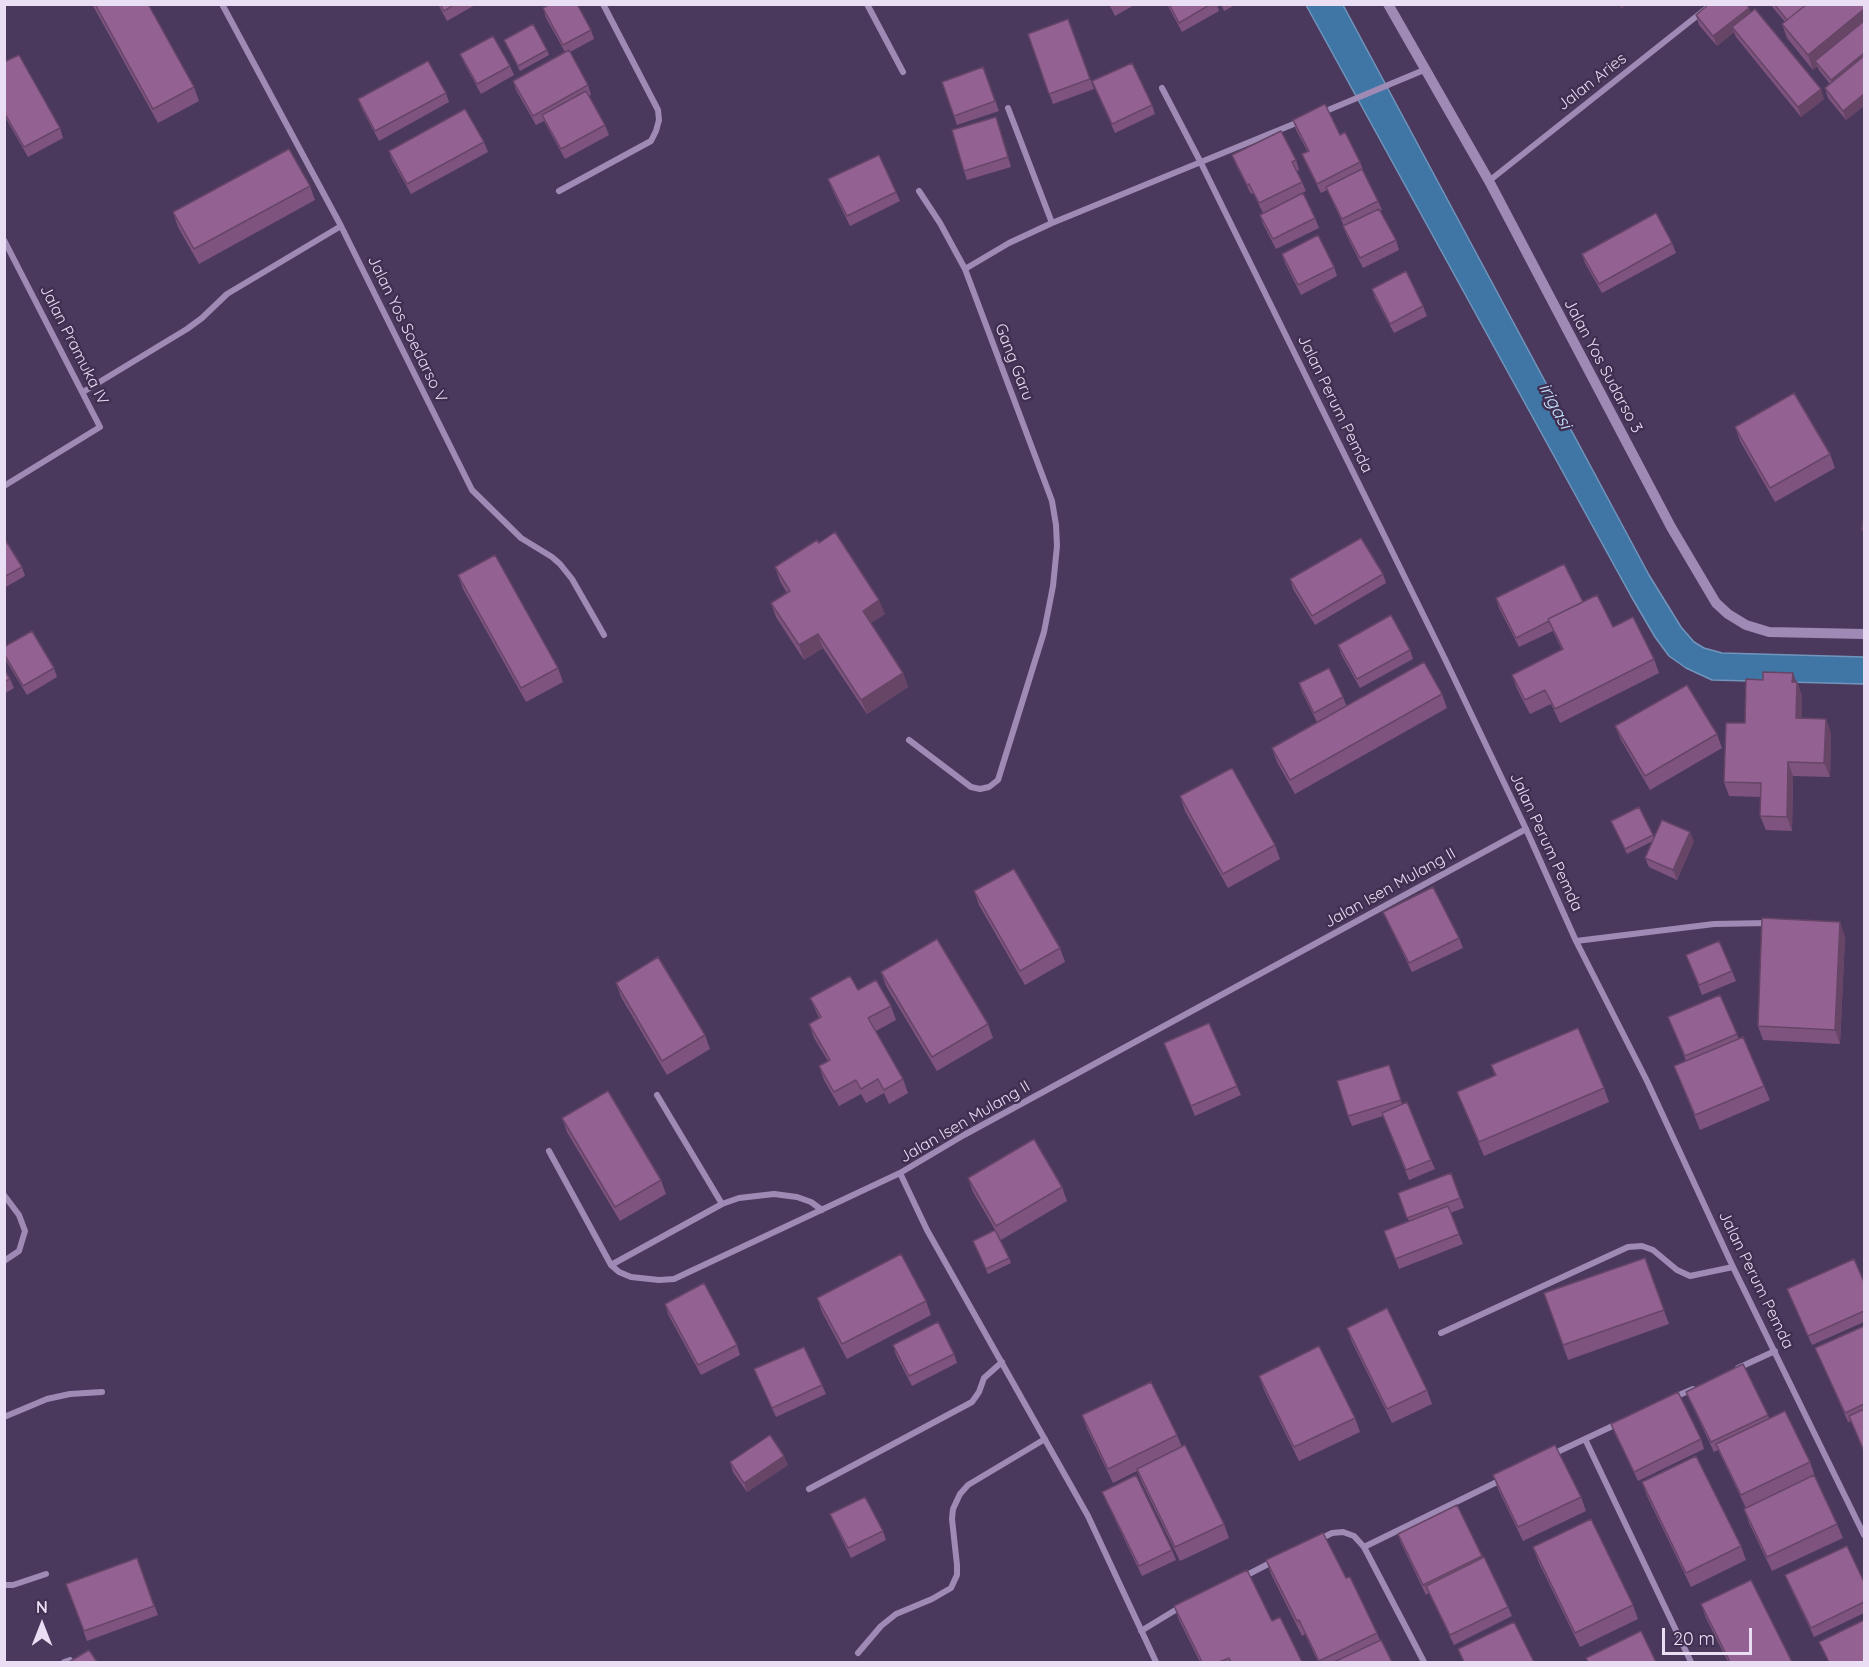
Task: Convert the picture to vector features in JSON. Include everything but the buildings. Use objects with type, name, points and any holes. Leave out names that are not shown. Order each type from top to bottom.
[{"type":"street","name":"Jalan Yos Soedarso V","points":[[222,4],[341,226],[472,490],[521,538],[560,564],[572,579],[604,635]]},
{"type":"street","points":[[559,192],[651,141],[656,131],[658,110],[603,4]]},
{"type":"street","points":[[867,4],[903,72]]},
{"type":"street","name":"Jalan Yos Sudarso 3","points":[[1388,4],[1489,181],[1671,527],[1716,603],[1746,625],[1769,632],[1864,634]]},
{"type":"street","name":"Jalan Aries","points":[[1489,181],[1712,4]]},
{"type":"street","points":[[965,269],[1009,243],[1052,223],[1424,70]]},
{"type":"street","name":"Jalan Perum Pemda","points":[[1162,88],[1440,648],[1526,829],[1576,941],[1647,1081],[1733,1267],[1864,1535]]},
{"type":"street","points":[[1008,108],[1052,223]]},
{"type":"street","name":"Gang Garu","points":[[909,740],[971,787],[980,789],[989,787],[998,780],[1044,632],[1053,586],[1057,546],[1052,501],[965,269],[940,223],[919,191]]},
{"type":"street","points":[[83,392],[187,329],[227,294],[341,226]]},
{"type":"street","name":"Jalan Pramuka IV","points":[[4,240],[100,427],[4,486]]},
{"type":"street","name":"Jalan Isen Mulang II","points":[[1156,1662],[1088,1516],[927,1230],[900,1173],[964,1135],[1526,829]]},
{"type":"street","points":[[1576,941],[1714,924],[1779,923]]},
{"type":"street","points":[[657,1095],[722,1204]]},
{"type":"street","points":[[549,1151],[611,1265],[619,1272],[631,1277],[658,1280],[674,1279],[900,1173]]},
{"type":"street","points":[[611,1265],[722,1204],[739,1198],[774,1194],[797,1197],[811,1202],[822,1210]]},
{"type":"street","points":[[4,1195],[19,1215],[25,1231],[19,1251],[4,1261]]},
{"type":"street","points":[[1441,1333],[1628,1247],[1642,1246],[1653,1250],[1677,1270],[1690,1276],[1733,1267]]},
{"type":"street","points":[[1733,1371],[1775,1351]]},
{"type":"street","points":[[808,1489],[972,1401],[979,1392],[984,1378],[1002,1362]]},
{"type":"street","points":[[1670,1400],[1701,1385]]},
{"type":"street","points":[[4,1417],[47,1399],[70,1394],[102,1392]]},
{"type":"street","points":[[1543,1459],[1627,1419]]},
{"type":"street","points":[[1585,1438],[1691,1662]]},
{"type":"street","points":[[858,1653],[881,1626],[896,1614],[932,1599],[951,1588],[957,1575],[952,1519],[953,1509],[960,1494],[968,1485],[1045,1439]]},
{"type":"street","points":[[1364,1547],[1511,1475]]},
{"type":"street","points":[[1314,1542],[1332,1533],[1343,1532],[1354,1536],[1364,1547],[1424,1662]]},
{"type":"street","points":[[1233,1581],[1285,1556]]},
{"type":"street","points":[[4,1585],[13,1585],[46,1574]]},
{"type":"street","points":[[1141,1631],[1192,1601]]},
{"type":"water","name":"irigasi","points":[[1306,5],[1343,5],[1649,575],[1681,627],[1694,642],[1704,648],[1722,653],[1864,657],[1864,684],[1712,680],[1686,668],[1669,656],[1631,596]]}]
